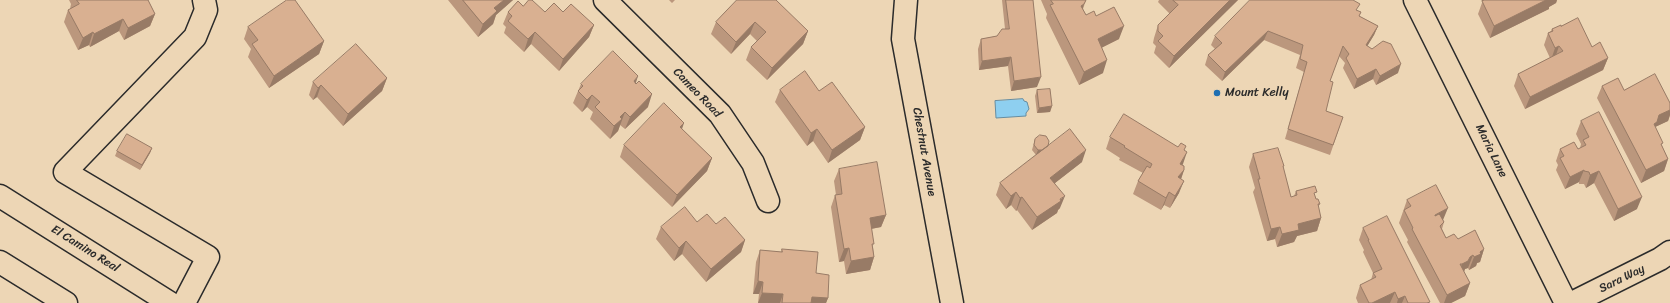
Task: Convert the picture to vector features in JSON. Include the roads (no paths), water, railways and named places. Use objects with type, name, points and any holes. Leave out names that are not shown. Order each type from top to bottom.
[{"type":"street","points":[[184,303],[208,257],[65,172],[195,37],[206,10],[204,0]]},
{"type":"street","name":"Cameo Road","points":[[605,0],[720,114],[753,163],[768,202]]},
{"type":"street","name":"Chestnut Avenue","points":[[906,0],[903,39],[952,303]]},
{"type":"street","name":"Maria Lane","points":[[1415,0],[1566,303]]},
{"type":"street","name":"El Camino Real","points":[[0,196],[170,303]]},
{"type":"street","name":"Sara Way","points":[[1572,303],[1660,259],[1670,252]]},
{"type":"street","points":[[0,262],[66,303]]},
{"type":"water","points":[[1023,99],[1027,102],[1029,109],[1026,116],[996,118],[995,101]]},
{"type":"place","name":"Mount Kelly","points":[[1217,93]]}]
